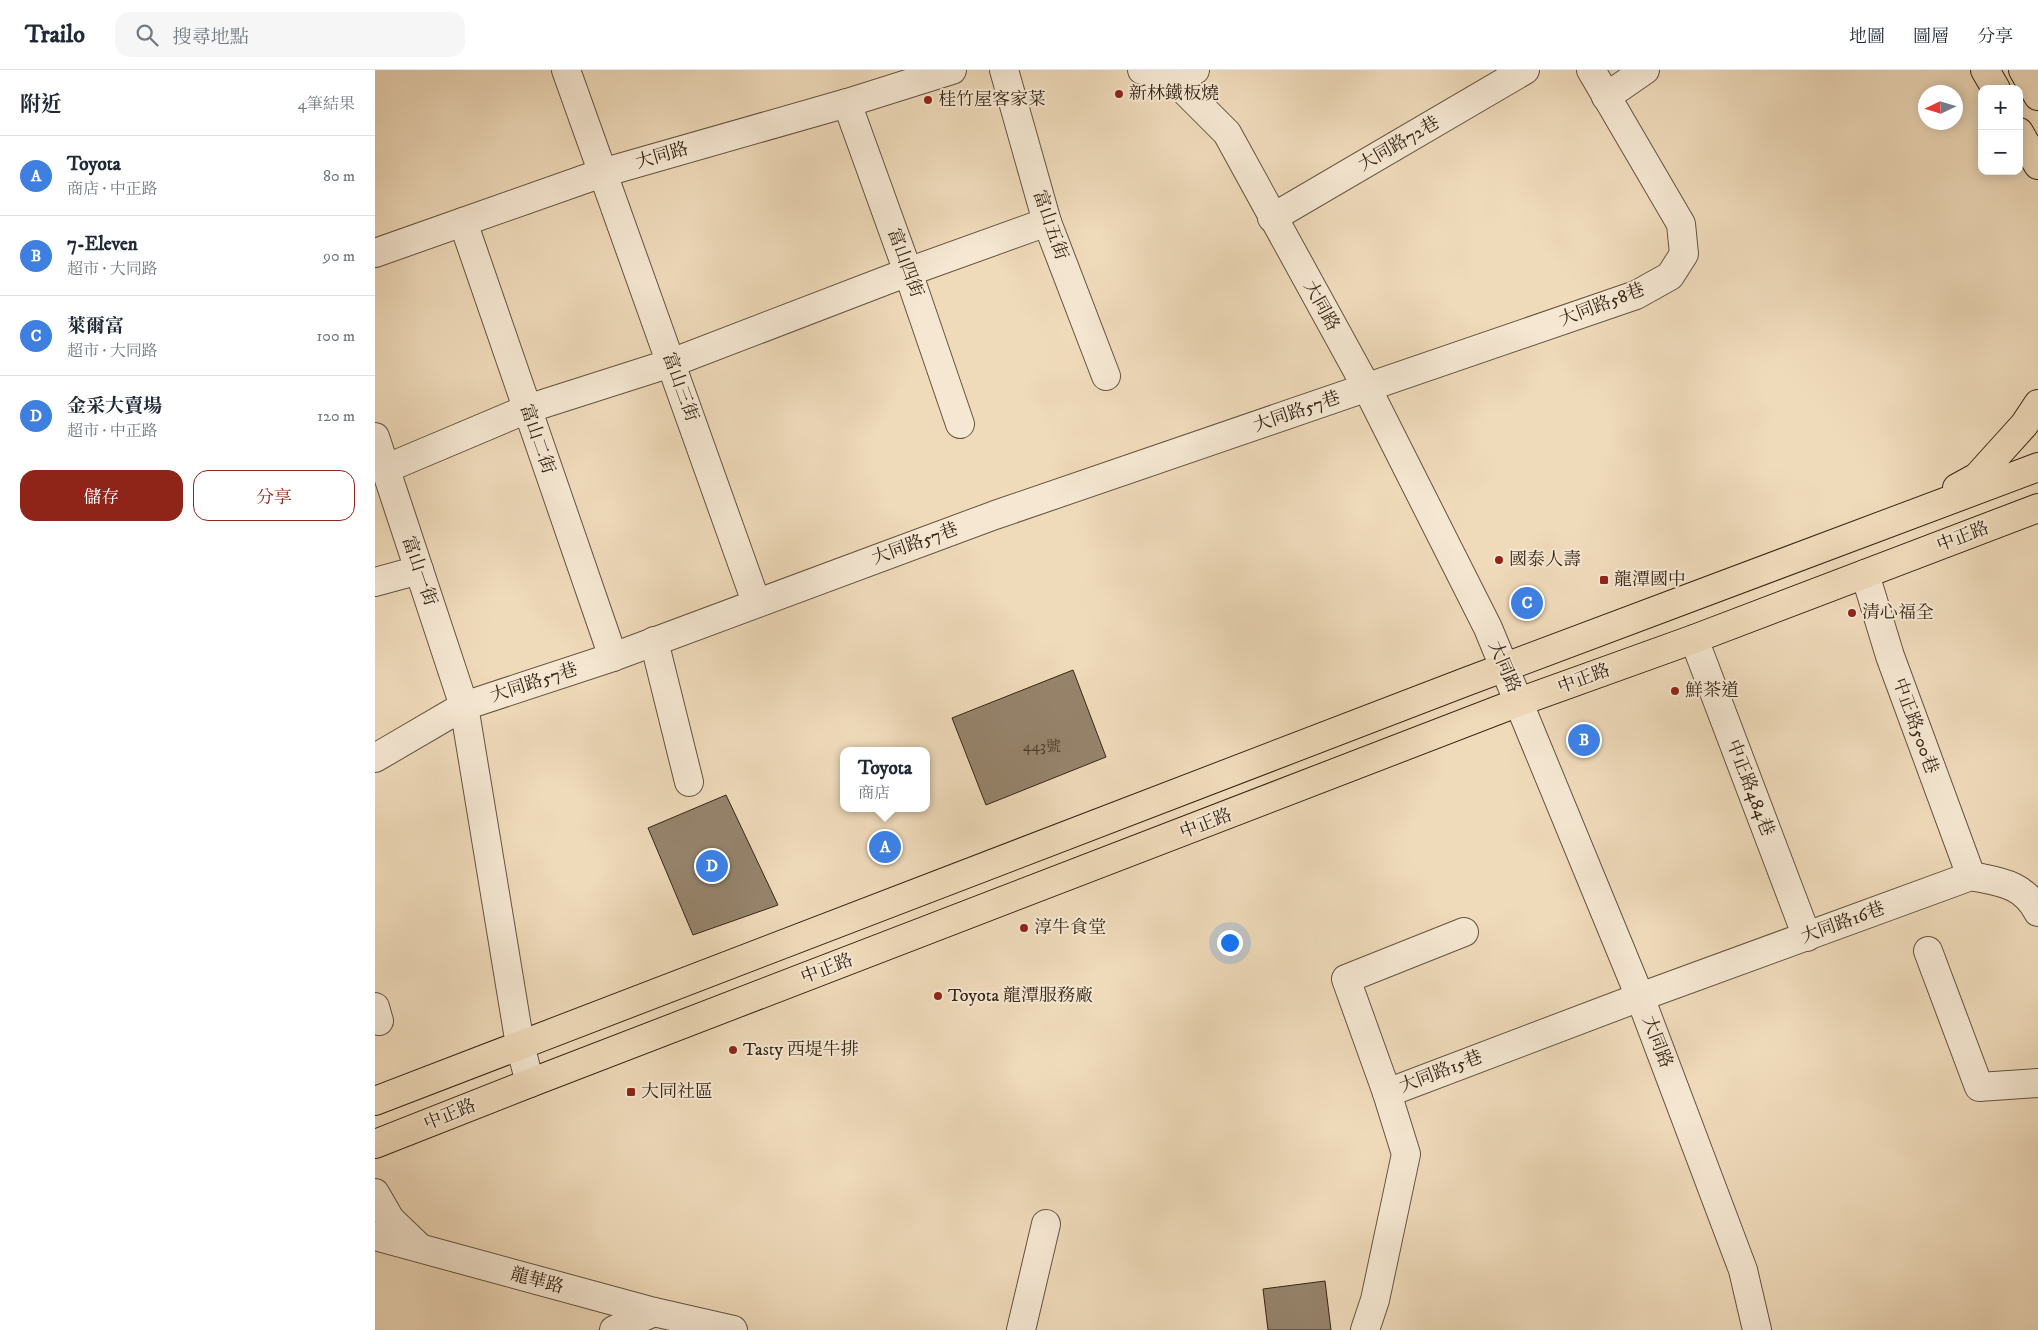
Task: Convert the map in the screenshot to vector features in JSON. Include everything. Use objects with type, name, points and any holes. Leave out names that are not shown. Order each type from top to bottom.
[{"type":"main road","points":[[1985,70],[1994,85]]},
{"type":"main road","points":[[2023,70],[2038,96]]},
{"type":"main road","points":[[2023,139],[2038,166]]},
{"type":"main road","points":[[1891,523],[1977,476],[2024,425],[2038,404]]},
{"type":"main road","points":[[375,1102],[1680,600],[2038,467]]},
{"type":"main road","name":"中正路","points":[[375,1144],[1519,702],[1694,639],[2038,508]]},
{"type":"street","name":"富山三街","points":[[566,70],[756,602]]},
{"type":"street","name":"大同路","points":[[375,253],[602,173],[847,103],[922,74],[952,70]]},
{"type":"street","name":"富山五街","points":[[1003,70],[1047,222],[1106,376]]},
{"type":"street","name":"大同路","points":[[1142,70],[1185,76],[1227,133],[1367,388],[1488,628],[1640,997],[1743,1270],[1757,1330]]},
{"type":"street","name":"大同路72巷","points":[[1273,218],[1525,70]]},
{"type":"street","name":"大同路58巷","points":[[1367,388],[1636,295],[1670,276],[1684,254],[1681,224],[1591,70]]},
{"type":"street","points":[[1606,97],[1645,70]]},
{"type":"street","name":"富山四街","points":[[847,103],[960,424]]},
{"type":"street","name":"富山二街","points":[[463,222],[613,657]]},
{"type":"street","points":[[385,469],[527,409],[671,363],[908,272],[1047,222]]},
{"type":"street","name":"大同路57巷","points":[[375,758],[464,706],[613,657],[756,602],[995,515],[1367,388]]},
{"type":"street","name":"富山一街","points":[[375,437],[464,706],[520,1045],[530,1083]]},
{"type":"street","points":[[375,582],[419,570]]},
{"type":"street","name":"中正路500巷","points":[[1865,574],[1893,665],[1971,876]]},
{"type":"street","name":"中正路484巷","points":[[1694,639],[1807,937]]},
{"type":"street","points":[[654,641],[689,782]]},
{"type":"street","points":[[1971,876],[2010,884],[2033,901],[2038,912]]},
{"type":"street","name":"大同路16巷","points":[[1640,997],[1971,876]]},
{"type":"street","points":[[1387,1093],[1346,979],[1464,932]]},
{"type":"street","points":[[1928,951],[1979,1087],[2038,1084]]},
{"type":"street","name":"大同路15巷","points":[[1365,1330],[1375,1300],[1406,1154],[1387,1093],[1640,997]]},
{"type":"street","name":"龍華路","points":[[375,1193],[390,1219],[419,1246]]},
{"type":"street","points":[[1021,1330],[1046,1224]]},
{"type":"street","name":"龍華路","points":[[375,1236],[419,1246],[513,1275],[733,1330]]},
{"type":"street","points":[[614,1330],[655,1312]]},
{"type":"building","points":[[1073,670],[1106,757],[986,805],[952,718]]},
{"type":"building","points":[[726,795],[778,905],[693,935],[648,828]]},
{"type":"building","points":[[1325,1281],[1331,1330],[1268,1330],[1263,1289]]},
{"type":"place","name":"新林鐵板燒","points":[[1119,94]]},
{"type":"place","name":"桂竹屋客家菜","points":[[928,100]]},
{"type":"place","name":"國泰人壽","points":[[1499,560]]},
{"type":"place","name":"龍潭國中","points":[[1604,580]]},
{"type":"place","name":"萊爾富","points":[[1527,603]]},
{"type":"place","name":"清心福全","points":[[1852,613]]},
{"type":"place","name":"鮮茶道","points":[[1675,691]]},
{"type":"place","name":"7-Eleven","points":[[1584,740]]},
{"type":"place","name":"Toyota","points":[[885,847]]},
{"type":"place","name":"金采大賣場","points":[[712,866]]},
{"type":"place","name":"淳牛食堂","points":[[1024,928]]},
{"type":"place","name":"Toyota 龍潭服務廠","points":[[938,996]]},
{"type":"place","name":"Tasty 西堤牛排","points":[[733,1050]]},
{"type":"place","name":"大同社區","points":[[631,1092]]}]
